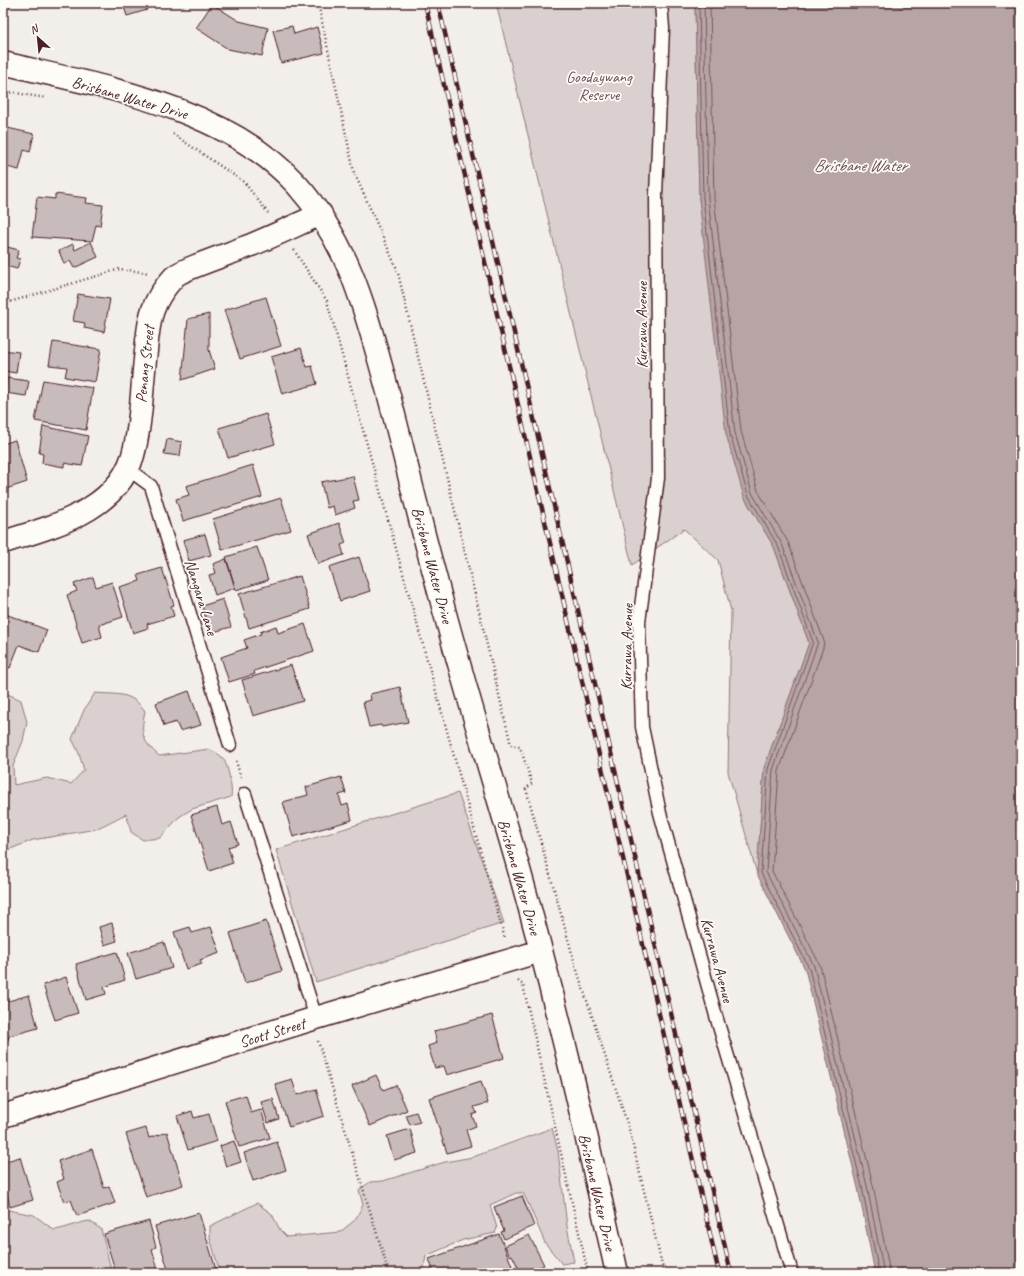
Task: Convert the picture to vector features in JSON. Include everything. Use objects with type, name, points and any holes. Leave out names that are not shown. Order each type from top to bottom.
[{"type":"main road","name":"Brisbane Water Drive","points":[[3,63],[116,91],[182,110],[228,133],[263,154],[295,182],[321,214],[334,234],[366,310],[391,399],[434,575],[541,951],[595,1171],[617,1273]]},
{"type":"main road","name":"Penang Street","points":[[3,542],[58,524],[87,511],[111,492],[128,468],[135,447],[149,319],[157,297],[175,275],[248,247],[321,214]]},
{"type":"main road","name":"Scott Street","points":[[3,1116],[313,1019],[541,951]]},
{"type":"lane","name":"Kurrawa Avenue","points":[[661,3],[663,28],[656,196],[658,478],[639,622],[642,727],[660,813],[716,1016],[792,1273]]},
{"type":"lane","name":"Nangara Lane","points":[[128,468],[151,486],[230,745]]},
{"type":"lane","points":[[245,794],[313,1019]]},
{"type":"path","points":[[318,3],[354,172],[397,270],[510,745],[520,747],[532,783],[526,789],[575,964],[629,1129],[664,1273]]},
{"type":"path","points":[[3,91],[54,100]]},
{"type":"path","points":[[172,134],[244,182],[282,231],[327,301],[515,979],[523,985],[588,1273]]},
{"type":"path","points":[[3,304],[120,270],[175,275]]},
{"type":"path","points":[[235,759],[241,779]]},
{"type":"path","points":[[313,1019],[389,1273]]},
{"type":"green space","name":"Goodaywang Reserve","points":[[496,3],[695,3],[699,199],[744,497],[774,547],[809,643],[764,768],[757,874],[728,772],[731,611],[718,560],[684,529],[632,565]]},
{"type":"green space","points":[[3,692],[21,700],[27,722],[23,741],[13,766],[14,785],[47,778],[71,784],[84,770],[78,751],[72,739],[84,710],[95,693],[117,694],[134,700],[145,711],[143,726],[144,736],[149,746],[159,756],[209,749],[221,756],[230,777],[231,797],[192,809],[179,817],[160,838],[143,840],[131,832],[126,814],[96,829],[33,840],[3,852]]},
{"type":"green space","points":[[458,793],[504,923],[316,982],[276,850]]},
{"type":"green space","points":[[552,1128],[558,1151],[567,1226],[574,1262],[562,1264],[545,1243],[523,1193],[516,1193],[490,1205],[497,1228],[495,1233],[463,1240],[426,1256],[423,1273],[220,1273],[210,1238],[210,1226],[257,1203],[272,1214],[280,1230],[287,1237],[340,1232],[355,1220],[363,1205],[359,1190],[370,1182],[383,1181],[445,1162],[473,1157]]},
{"type":"green space","points":[[3,1209],[34,1215],[54,1230],[89,1221],[101,1229],[112,1273],[3,1273]]},
{"type":"water","name":"Brisbane Water","points":[[695,3],[1021,3],[1021,1273],[875,1273],[858,1188],[805,969],[757,874],[764,768],[809,643],[774,547],[744,497],[726,434],[699,199]]},
{"type":"building","points":[[3,3],[10,3],[8,10],[3,9]]},
{"type":"building","points":[[115,3],[144,3],[147,10],[127,16],[123,4],[116,7]]},
{"type":"building","points":[[212,4],[239,21],[268,28],[262,56],[228,49],[196,28]]},
{"type":"building","points":[[292,26],[294,34],[317,27],[324,53],[281,63],[273,30]]},
{"type":"building","points":[[3,127],[34,134],[30,152],[24,150],[19,170],[3,166]]},
{"type":"building","points":[[55,194],[87,198],[86,203],[103,205],[100,226],[96,225],[92,241],[32,237],[37,197],[55,199]]},
{"type":"building","points":[[91,242],[98,257],[74,268],[70,261],[64,264],[59,251],[73,244],[75,250]]},
{"type":"building","points":[[3,246],[19,250],[16,258],[20,259],[17,269],[6,266],[3,276]]},
{"type":"building","points":[[78,294],[110,299],[104,332],[84,328],[85,323],[73,321]]},
{"type":"building","points":[[266,297],[281,346],[240,359],[224,310]]},
{"type":"building","points":[[209,314],[209,350],[215,369],[182,380],[188,319]]},
{"type":"building","points":[[53,342],[101,349],[95,382],[65,377],[67,367],[49,365]]},
{"type":"building","points":[[301,348],[307,367],[312,366],[317,384],[282,394],[271,357]]},
{"type":"building","points":[[3,350],[19,352],[16,373],[3,371]]},
{"type":"building","points":[[7,378],[29,381],[26,396],[5,393]]},
{"type":"building","points":[[43,380],[93,388],[86,430],[35,421]]},
{"type":"building","points":[[266,414],[275,444],[228,458],[219,428]]},
{"type":"building","points":[[43,426],[88,436],[82,466],[64,463],[64,467],[42,463],[43,454],[39,453]]},
{"type":"building","points":[[167,439],[182,442],[180,456],[164,454]]},
{"type":"building","points":[[15,440],[27,482],[3,490],[3,444]]},
{"type":"building","points":[[253,465],[262,497],[183,521],[176,499],[189,495],[186,486]]},
{"type":"building","points":[[353,476],[359,500],[353,501],[355,508],[335,515],[333,506],[327,508],[321,482]]},
{"type":"building","points":[[281,498],[291,530],[222,550],[213,519]]},
{"type":"building","points":[[339,523],[346,543],[341,545],[344,555],[318,564],[308,534]]},
{"type":"building","points":[[205,534],[211,555],[189,561],[183,540]]},
{"type":"building","points":[[257,547],[268,580],[236,590],[226,557]]},
{"type":"building","points":[[359,557],[370,591],[340,601],[329,567]]},
{"type":"building","points":[[226,559],[235,588],[215,595],[209,575],[216,573],[213,564]]},
{"type":"building","points":[[162,568],[174,605],[171,606],[174,616],[147,624],[148,628],[133,633],[119,587],[140,581],[138,575]]},
{"type":"building","points":[[300,576],[310,609],[249,628],[239,594]]},
{"type":"building","points":[[93,577],[96,587],[112,582],[123,617],[99,625],[102,637],[82,643],[67,595],[77,591],[74,584]]},
{"type":"building","points":[[223,599],[231,627],[210,633],[202,606]]},
{"type":"building","points":[[3,613],[47,630],[39,652],[19,645],[10,668],[3,665]]},
{"type":"building","points":[[305,624],[314,651],[254,671],[255,674],[229,682],[221,657],[247,648],[244,640],[261,634],[260,632],[276,626],[278,633]]},
{"type":"building","points":[[291,665],[303,701],[253,716],[242,680]]},
{"type":"building","points":[[400,687],[408,722],[382,727],[381,725],[369,727],[363,702],[371,700],[370,694]]},
{"type":"building","points":[[189,691],[201,725],[180,731],[176,722],[164,726],[156,703]]},
{"type":"building","points":[[341,777],[346,793],[339,795],[342,806],[348,804],[352,820],[293,837],[283,802],[308,795],[306,787]]},
{"type":"building","points":[[217,807],[222,825],[231,822],[238,844],[228,847],[233,863],[209,871],[191,815]]},
{"type":"building","points":[[266,921],[282,971],[245,983],[230,933]]},
{"type":"building","points":[[112,923],[117,941],[104,945],[99,927]]},
{"type":"building","points":[[190,927],[192,933],[211,927],[220,953],[200,960],[202,964],[186,969],[174,932]]},
{"type":"building","points":[[164,942],[172,968],[136,979],[128,953]]},
{"type":"building","points":[[117,952],[125,980],[104,987],[106,994],[86,1000],[76,964]]},
{"type":"building","points":[[66,977],[78,1013],[55,1020],[43,985]]},
{"type":"building","points":[[3,994],[5,1002],[29,995],[38,1028],[9,1036],[8,1040],[3,1044]]},
{"type":"building","points":[[492,1015],[504,1058],[447,1075],[444,1066],[435,1068],[428,1046],[437,1043],[434,1031]]},
{"type":"building","points":[[376,1075],[383,1090],[396,1085],[407,1110],[370,1126],[352,1086]]},
{"type":"building","points":[[292,1079],[297,1095],[316,1089],[324,1116],[289,1127],[275,1084]]},
{"type":"building","points":[[481,1081],[488,1103],[474,1107],[477,1113],[472,1115],[476,1126],[466,1130],[471,1146],[447,1153],[429,1098]]},
{"type":"building","points":[[246,1095],[251,1113],[261,1110],[270,1138],[239,1147],[225,1101]]},
{"type":"building","points":[[273,1099],[279,1119],[268,1123],[261,1102]]},
{"type":"building","points":[[192,1111],[194,1118],[209,1114],[217,1141],[188,1150],[177,1116]]},
{"type":"building","points":[[416,1112],[420,1122],[410,1125],[406,1115]]},
{"type":"building","points":[[146,1128],[149,1138],[167,1132],[183,1185],[146,1197],[126,1134]]},
{"type":"building","points":[[410,1129],[417,1153],[394,1160],[387,1136]]},
{"type":"building","points":[[234,1141],[241,1162],[226,1167],[220,1146]]},
{"type":"building","points":[[277,1142],[286,1170],[253,1181],[244,1153]]},
{"type":"building","points":[[92,1149],[104,1188],[109,1186],[115,1203],[77,1216],[71,1200],[64,1202],[57,1182],[64,1179],[58,1161]]},
{"type":"building","points":[[20,1157],[33,1200],[10,1207],[7,1194],[3,1195],[3,1162]]},
{"type":"building","points":[[522,1196],[534,1226],[504,1239],[501,1232],[504,1231],[494,1207]]},
{"type":"building","points":[[199,1213],[217,1273],[169,1273],[155,1226]]},
{"type":"building","points":[[149,1221],[156,1247],[152,1249],[159,1273],[116,1273],[104,1234]]},
{"type":"building","points":[[499,1234],[512,1266],[510,1267],[512,1273],[434,1273],[429,1259]]},
{"type":"building","points":[[529,1235],[544,1265],[526,1273],[521,1273],[512,1255],[510,1256],[505,1246]]},
{"type":"railway","points":[[425,3],[719,1273]]},
{"type":"railway","points":[[438,3],[731,1273]]}]
